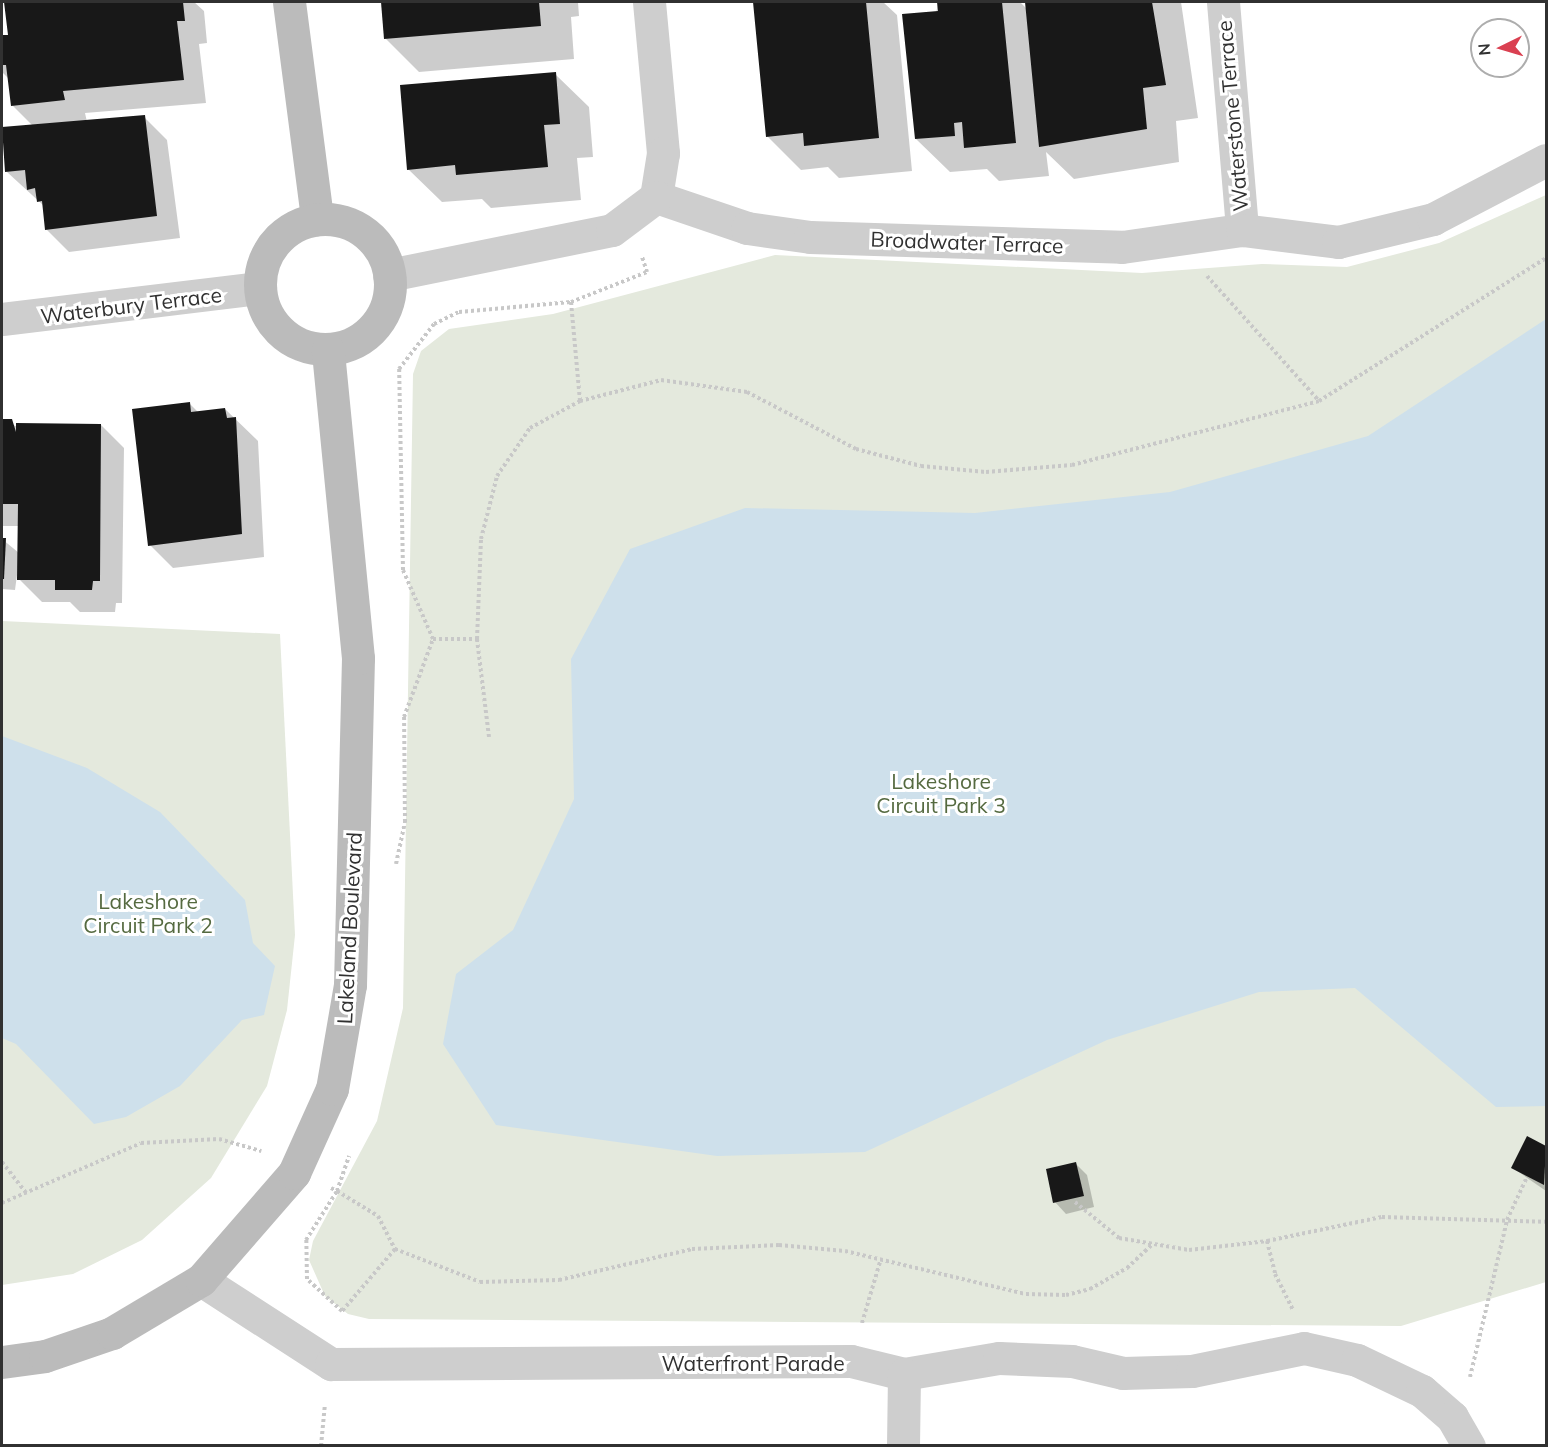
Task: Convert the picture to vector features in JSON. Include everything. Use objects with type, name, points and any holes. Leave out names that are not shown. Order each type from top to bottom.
[{"type":"street","points":[[289,2],[317,219]]},
{"type":"street","points":[[389,275],[612,230],[656,197],[663,153],[649,2]]},
{"type":"street","name":"Waterstone Terrace","points":[[1223,2],[1242,230]]},
{"type":"street","name":"Broadwater Terrace","points":[[656,197],[747,228],[810,237],[1122,247],[1242,230],[1338,242],[1386,234],[1433,219],[1546,160]]},
{"type":"street","points":[[317,219],[356,226],[384,256],[389,275],[382,317],[348,346],[328,350],[289,340],[274,326],[260,288],[270,250],[298,224],[317,219]]},
{"type":"street","name":"Waterbury Terrace","points":[[2,320],[260,288]]},
{"type":"street","name":"Lakeland Boulevard","points":[[2,1362],[45,1356],[112,1333],[201,1280],[294,1173],[332,1089],[350,985],[358,658],[328,350]]},
{"type":"street","name":"Waterfront Parade","points":[[201,1280],[332,1364],[851,1361],[904,1374],[999,1358],[1072,1361],[1123,1373],[1192,1371],[1304,1348],[1366,1365],[1422,1391],[1452,1417],[1469,1446]]},
{"type":"street","points":[[903,1446],[904,1374]]},
{"type":"path","points":[[393,872],[405,822],[404,717],[433,639],[403,570],[399,369],[434,324],[459,312],[571,302],[647,272],[628,220]]},
{"type":"path","points":[[1173,238],[1319,401]]},
{"type":"path","points":[[489,737],[477,639],[481,539],[497,476],[530,428],[580,401],[661,380],[747,392],[856,449],[921,466],[986,472],[1072,465],[1319,401],[1546,258]]},
{"type":"path","points":[[571,302],[580,401]]},
{"type":"path","points":[[433,639],[477,639]]},
{"type":"path","points":[[2,1203],[107,1154],[180,1137],[219,1139],[258,1150],[294,1173],[337,1191],[378,1215],[395,1249],[456,1276],[521,1284],[734,1245],[845,1251],[880,1262],[1026,1294],[1066,1295],[1117,1273],[1152,1245]]},
{"type":"path","points":[[353,1147],[337,1191],[306,1240],[303,1260],[315,1292],[342,1311],[395,1249]]},
{"type":"path","points":[[2,1161],[26,1193]]},
{"type":"path","points":[[1452,1417],[1466,1392],[1507,1220],[1527,1177]]},
{"type":"path","points":[[1074,1202],[1102,1229],[1152,1245],[1189,1250],[1268,1241],[1382,1217],[1546,1222]]},
{"type":"path","points":[[1268,1241],[1304,1348]]},
{"type":"path","points":[[851,1361],[880,1262]]},
{"type":"green space","name":"Lakeshore Circuit Park 3","points":[[1546,195],[1546,1282],[1401,1326],[369,1319],[348,1314],[325,1296],[309,1260],[313,1241],[377,1121],[403,1008],[413,374],[421,351],[449,329],[553,314],[775,255],[1142,273],[1262,264],[1347,267],[1439,243]]},
{"type":"green space","name":"Lakeshore Circuit Park 2","points":[[2,621],[280,634],[295,935],[287,1010],[267,1086],[211,1178],[142,1240],[73,1274],[2,1285]]},
{"type":"water","points":[[1546,319],[1546,1106],[1496,1107],[1355,988],[1259,992],[1107,1040],[865,1152],[717,1156],[496,1125],[443,1044],[456,974],[513,930],[574,799],[571,659],[630,549],[745,508],[975,513],[1170,492],[1368,436]]},
{"type":"water","points":[[2,736],[87,768],[160,812],[245,900],[253,943],[275,966],[264,1015],[242,1020],[180,1086],[126,1117],[94,1124],[16,1044],[2,1038]]},
{"type":"building","points":[[4,2],[183,2],[185,21],[177,21],[184,80],[63,91],[65,100],[11,106],[6,65],[2,65],[2,35],[8,35]]},
{"type":"building","points":[[381,2],[539,2],[541,26],[384,39]]},
{"type":"building","points":[[753,2],[866,2],[879,138],[804,146],[803,133],[766,137]]},
{"type":"building","points":[[937,2],[1002,2],[1016,143],[964,148],[962,122],[954,123],[955,136],[915,139],[902,14],[938,11]]},
{"type":"building","points":[[1025,2],[1152,2],[1166,85],[1143,88],[1147,129],[1039,147]]},
{"type":"building","points":[[556,72],[560,124],[544,125],[548,167],[456,175],[455,165],[407,170],[400,85]]},
{"type":"building","points":[[145,115],[157,216],[45,230],[42,201],[37,202],[35,188],[27,190],[25,170],[5,172],[2,127]]},
{"type":"building","points":[[190,402],[191,412],[225,408],[227,418],[236,417],[242,534],[148,546],[132,409]]},
{"type":"building","points":[[2,419],[12,419],[16,432],[16,423],[101,424],[100,581],[93,581],[92,590],[55,590],[55,580],[17,580],[18,504],[2,504]]},
{"type":"building","points":[[2,538],[6,538],[4,579],[2,579]]},
{"type":"building","points":[[1527,1136],[1546,1146],[1544,1185],[1511,1168]]},
{"type":"building","points":[[1076,1162],[1084,1196],[1053,1203],[1046,1169]]}]
